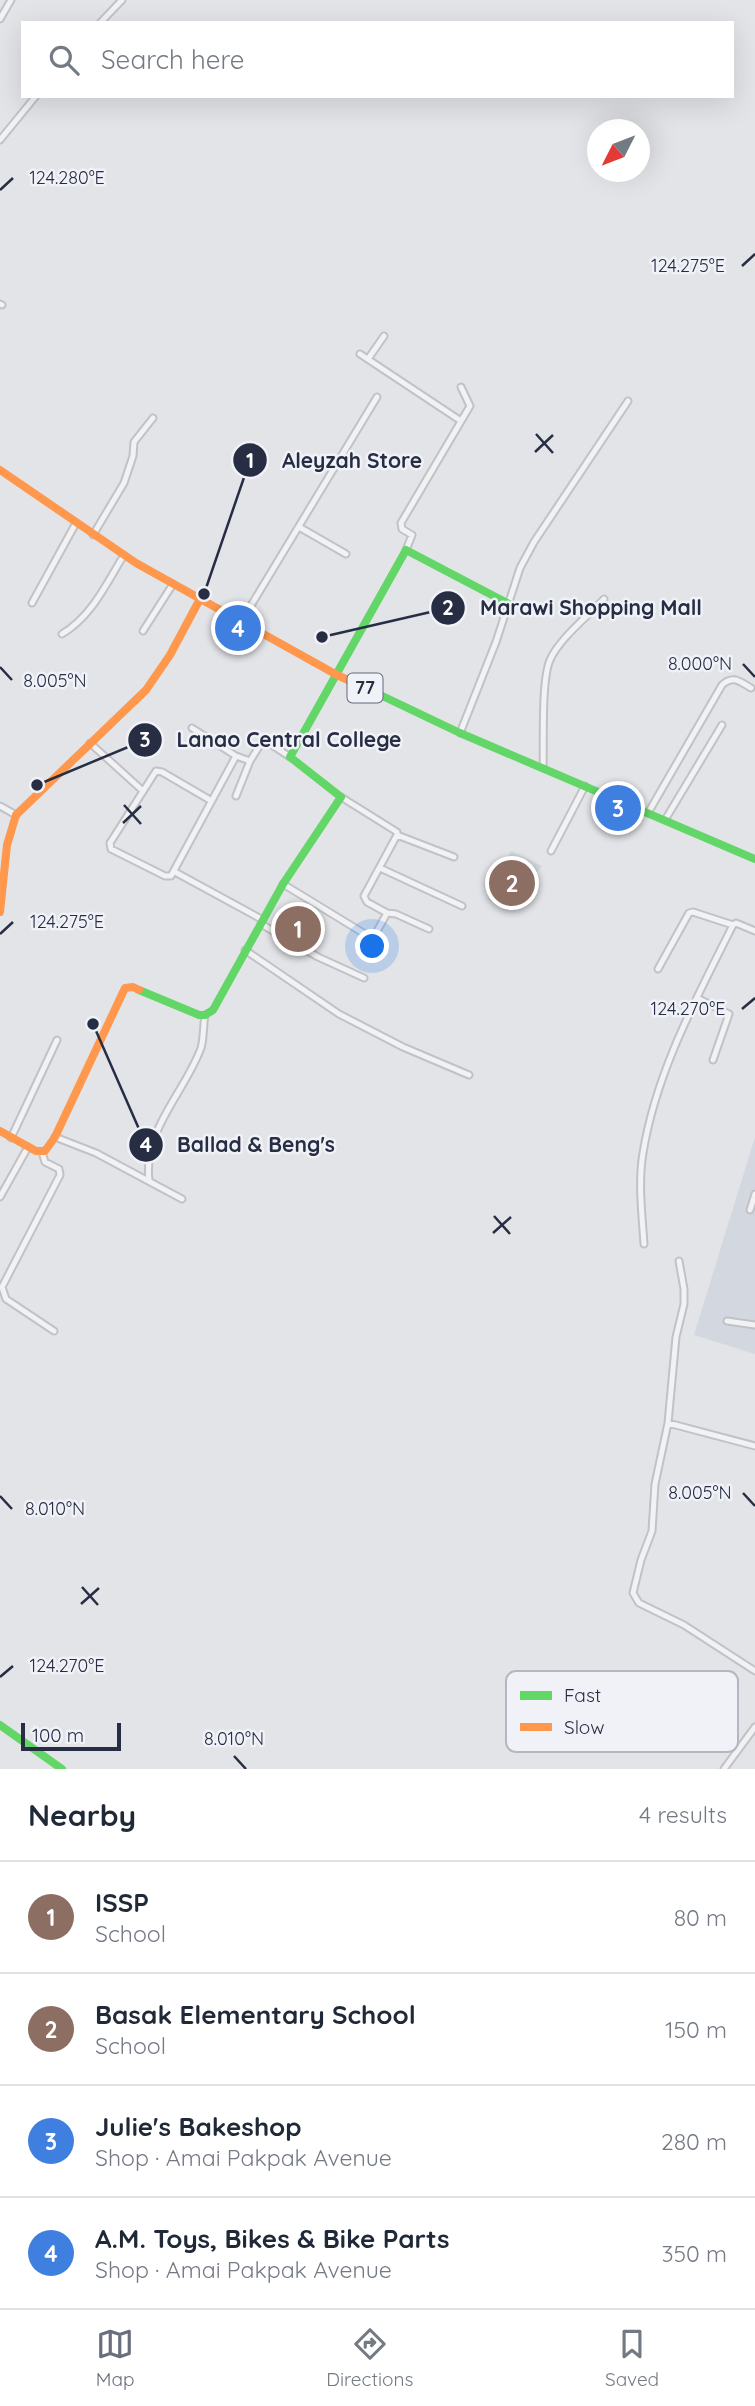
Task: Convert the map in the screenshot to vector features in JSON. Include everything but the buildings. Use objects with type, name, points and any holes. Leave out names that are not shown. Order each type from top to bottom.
[{"type":"main road","name":"77","points":[[0,470],[124,555],[337,675],[460,733],[755,859]]},
{"type":"main road","points":[[0,1131],[42,1152],[55,1137],[121,991],[125,988],[134,987],[205,1015],[213,1010],[284,884],[341,797],[290,757],[406,550],[509,604]]},
{"type":"main road","points":[[0,912],[9,837],[16,815],[155,679],[200,599]]},
{"type":"main road","points":[[0,1725],[62,1769]]},
{"type":"street","points":[[0,19],[11,0]]},
{"type":"street","points":[[102,21],[122,0]]},
{"type":"street","points":[[0,140],[34,98]]},
{"type":"street","points":[[368,359],[384,335]]},
{"type":"street","points":[[360,354],[461,421]]},
{"type":"street","points":[[406,550],[412,536],[402,529],[401,523],[470,406],[461,387]]},
{"type":"street","points":[[241,622],[377,397]]},
{"type":"street","points":[[460,733],[509,604],[516,578],[534,542],[628,401]]},
{"type":"street","points":[[93,535],[124,483],[133,456],[134,442],[153,418]]},
{"type":"street","points":[[33,603],[76,523]]},
{"type":"street","points":[[299,527],[346,554]]},
{"type":"street","points":[[62,634],[86,615],[124,555]]},
{"type":"street","points":[[143,631],[173,584]]},
{"type":"street","points":[[543,768],[544,712],[550,660],[562,642],[604,599]]},
{"type":"street","points":[[648,813],[722,685],[735,679],[751,688]]},
{"type":"street","points":[[665,820],[722,725]]},
{"type":"street","points":[[192,728],[236,756],[250,761]]},
{"type":"street","points":[[236,796],[258,745],[265,742],[290,757]]},
{"type":"street","points":[[90,743],[143,791]]},
{"type":"street","points":[[210,800],[159,771],[154,773],[110,843],[111,849],[165,876],[171,876],[236,756]]},
{"type":"street","points":[[551,851],[585,786]]},
{"type":"street","points":[[341,797],[391,826],[397,835],[454,857]]},
{"type":"street","points":[[0,806],[16,815]]},
{"type":"street","points":[[397,835],[364,898],[387,913],[396,914],[429,929]]},
{"type":"street","points":[[380,868],[462,906]]},
{"type":"street","points":[[175,872],[318,957],[364,978]]},
{"type":"street","points":[[284,884],[372,936],[387,913]]},
{"type":"street","points":[[658,969],[689,913],[733,925],[736,923],[755,931]]},
{"type":"street","points":[[643,1244],[641,1174],[648,1127],[669,1064],[697,998],[733,925]]},
{"type":"street","points":[[245,950],[339,1014],[403,1046],[469,1074]]},
{"type":"street","points":[[697,998],[729,1014],[713,1059]]},
{"type":"street","points":[[149,1180],[147,1159],[155,1137],[202,1045],[205,1015]]},
{"type":"street","points":[[11,1138],[57,1040]]},
{"type":"street","points":[[55,1137],[96,1153],[182,1199]]},
{"type":"street","points":[[0,1197],[28,1147]]},
{"type":"street","points":[[42,1152],[45,1162],[59,1169],[60,1175],[2,1287],[6,1299],[54,1331]]},
{"type":"street","points":[[750,1210],[755,1194]]},
{"type":"street","points":[[679,1261],[684,1304],[676,1337],[668,1423],[655,1484],[652,1531],[634,1586],[635,1598],[639,1603],[684,1625],[755,1671]]},
{"type":"street","points":[[727,1321],[755,1325]]},
{"type":"street","points":[[668,1423],[755,1446]]},
{"type":"street","points":[[738,1750],[755,1727]]},
{"type":"street","points":[[724,1769],[737,1752]]},
{"type":"shaded area","points":[[511,851],[542,866],[508,910],[487,899]]},
{"type":"shaded area","points":[[755,1137],[755,1354],[694,1335]]},
{"type":"traffic: fast","points":[[139,990],[199,1015],[213,1010],[283,884],[341,797],[290,757],[406,550],[509,604]]},
{"type":"traffic: fast","points":[[374,692],[460,733],[755,859]]},
{"type":"traffic: fast","points":[[0,1725],[62,1769]]},
{"type":"traffic: slow","points":[[0,470],[136,563],[337,675],[374,692]]},
{"type":"traffic: slow","points":[[0,912],[7,845],[16,815],[146,690],[170,655],[200,599]]},
{"type":"traffic: slow","points":[[0,1131],[36,1151],[45,1151],[55,1137],[125,988],[133,987],[139,990]]},
{"type":"place","name":"Aleyzah Store","points":[[204,594]]},
{"type":"place","name":"A.M. Toys, Bikes & Bike Parts","points":[[238,628]]},
{"type":"place","name":"Marawi Shopping Mall","points":[[322,637]]},
{"type":"place","name":"Lanao Central College","points":[[37,785]]},
{"type":"place","name":"Julie's Bakeshop","points":[[618,808]]},
{"type":"place","name":"Basak Elementary School","points":[[512,883]]},
{"type":"place","name":"ISSP","points":[[298,929]]},
{"type":"place","name":"Ballad & Beng's","points":[[93,1024]]}]
